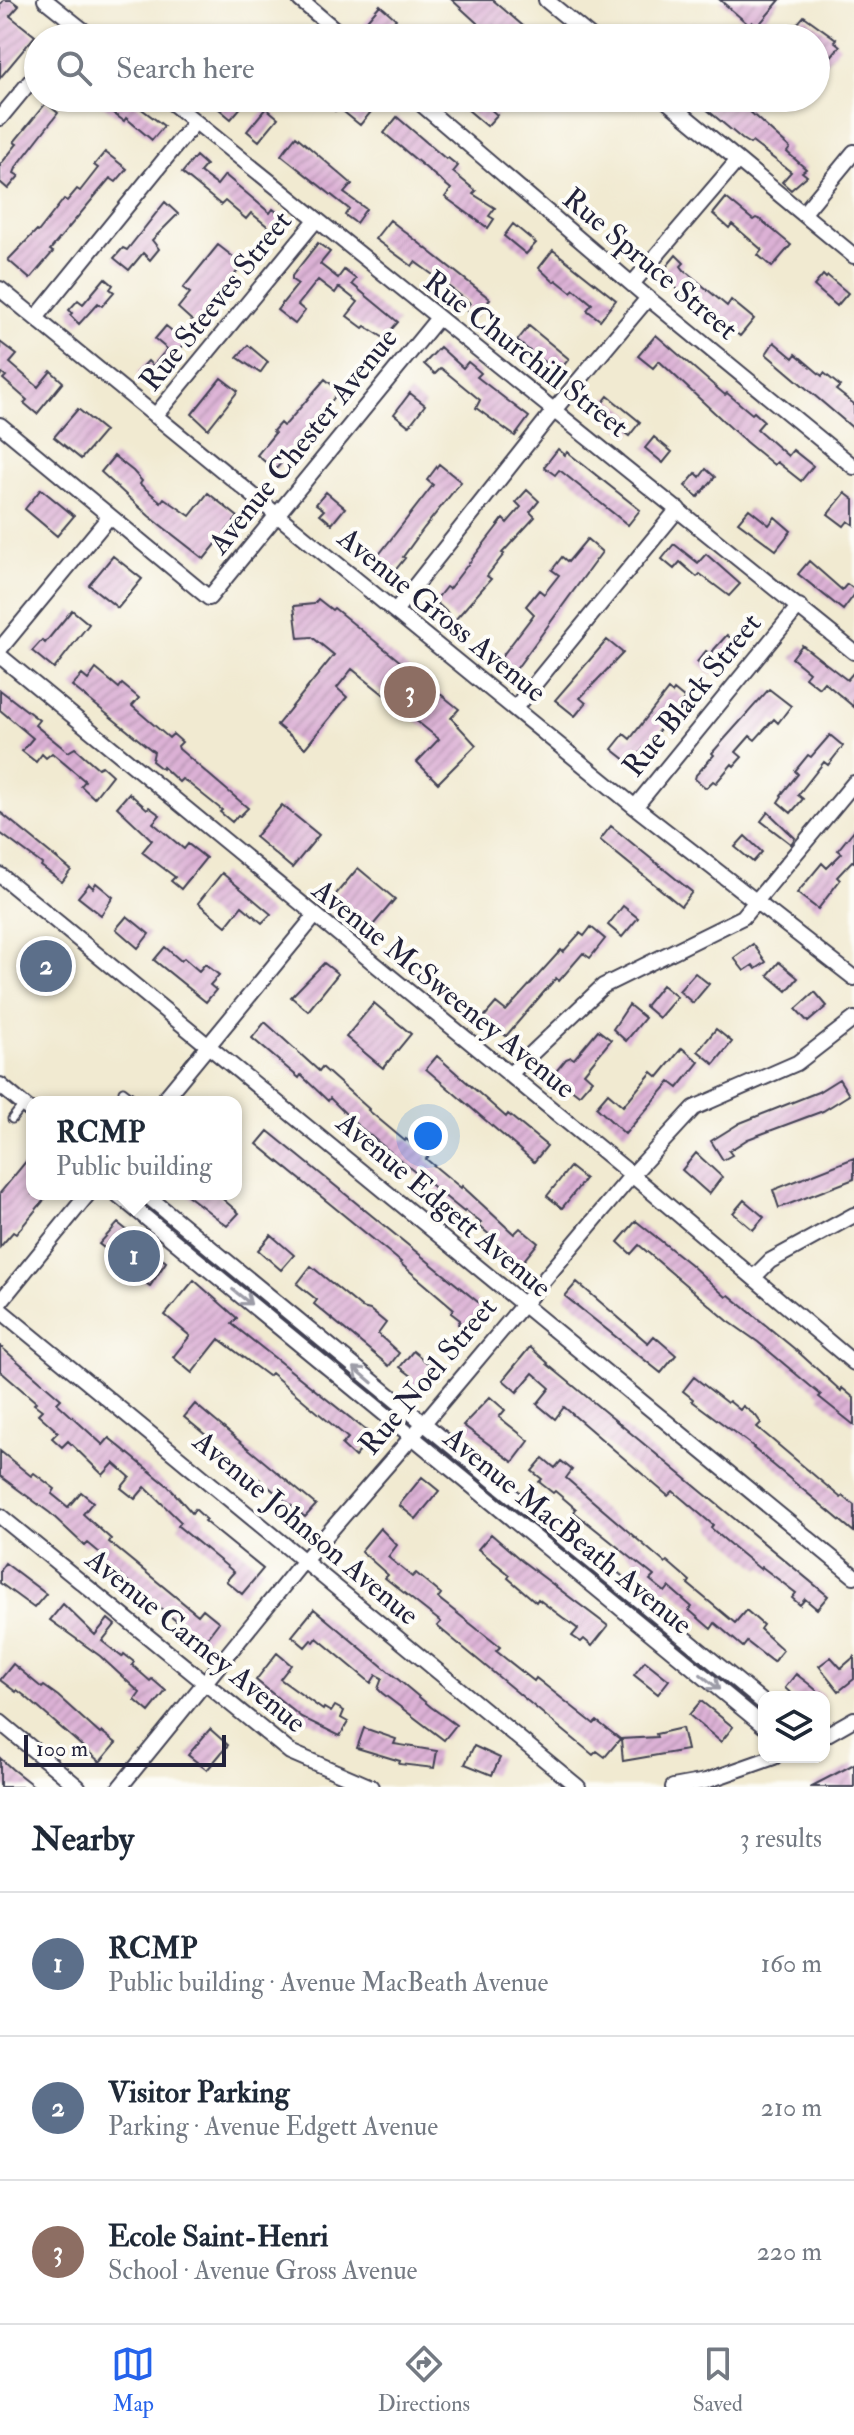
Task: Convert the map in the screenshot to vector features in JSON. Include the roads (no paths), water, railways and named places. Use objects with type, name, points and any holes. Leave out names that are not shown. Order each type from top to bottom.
[{"type":"street","points":[[45,0],[75,24]]},
{"type":"street","points":[[300,0],[328,24]]},
{"type":"street","points":[[546,0],[575,24]]},
{"type":"street","points":[[0,118],[24,89]]},
{"type":"street","name":"Rue Churchill Street","points":[[183,112],[678,509],[794,611],[854,652]]},
{"type":"street","name":"Rue Spruce Street","points":[[430,112],[648,298],[854,467]]},
{"type":"street","points":[[680,112],[854,256]]},
{"type":"street","points":[[36,318],[195,122]]},
{"type":"street","points":[[803,214],[854,152]]},
{"type":"street","points":[[632,284],[738,160]]},
{"type":"street","name":"Rue Steeves Street","points":[[155,416],[316,220]]},
{"type":"street","name":"Avenue Gross Avenue","points":[[0,289],[635,807],[854,978]]},
{"type":"street","points":[[395,611],[555,409],[648,298]]},
{"type":"street","name":"Avenue Chester Avenue","points":[[109,517],[209,598],[438,318]]},
{"type":"street","points":[[0,425],[109,517],[0,649]]},
{"type":"street","points":[[515,708],[678,509]]},
{"type":"street","name":"Rue Black Street","points":[[635,807],[794,611]]},
{"type":"street","name":"Avenue McSweeney Avenue","points":[[0,656],[314,917],[632,1175],[854,1363]]},
{"type":"street","points":[[509,1075],[603,986],[743,917],[854,783]]},
{"type":"street","name":"Avenue Edgett Avenue","points":[[0,875],[854,1576]]},
{"type":"street","points":[[167,1096],[314,917]]},
{"type":"street","name":"Rue Noel Street","points":[[120,1787],[306,1560],[632,1175],[694,1108],[797,1063],[854,1019]]},
{"type":"street","points":[[0,1085],[26,1106]]},
{"type":"street","points":[[0,1302],[83,1200]]},
{"type":"street","name":"Avenue MacBeath Avenue","points":[[124,1200],[758,1721]]},
{"type":"street","name":"Avenue MacBeath Avenue","points":[[152,1200],[758,1698]]},
{"type":"street","points":[[754,1277],[770,1261],[854,1215]]},
{"type":"street","points":[[207,1268],[219,1255]]},
{"type":"street","name":"Avenue Johnson Avenue","points":[[0,1310],[578,1787]]},
{"type":"street","name":"Avenue Carney Avenue","points":[[0,1516],[290,1752],[371,1787]]},
{"type":"street","points":[[830,1733],[854,1719]]},
{"type":"street","points":[[0,1722],[78,1787]]},
{"type":"street","points":[[673,1787],[706,1781],[758,1763]]},
{"type":"lane","points":[[123,1091],[129,1096]]},
{"type":"lane","points":[[12,1119],[26,1109]]},
{"type":"place","name":"Ecole Saint-Henri","points":[[410,692]]},
{"type":"place","name":"Visitor Parking","points":[[46,966]]},
{"type":"place","name":"RCMP","points":[[134,1256]]}]
